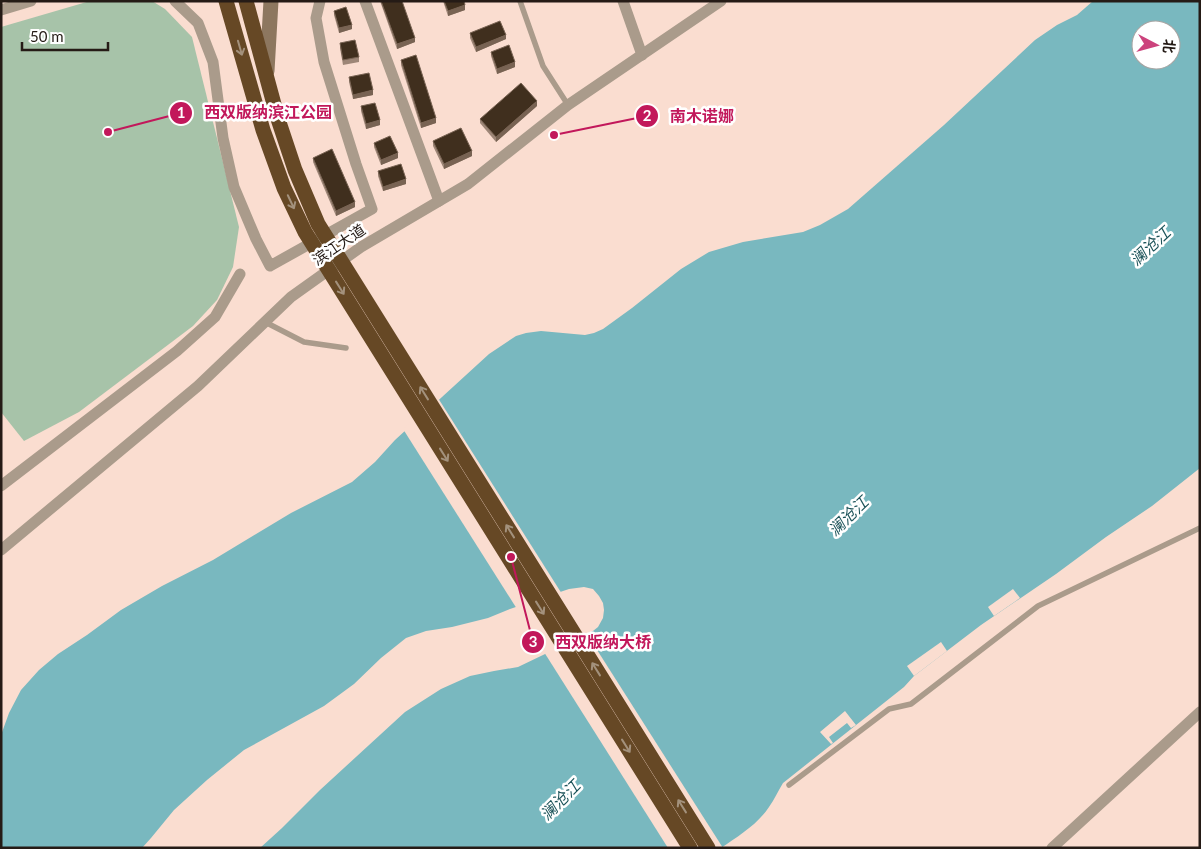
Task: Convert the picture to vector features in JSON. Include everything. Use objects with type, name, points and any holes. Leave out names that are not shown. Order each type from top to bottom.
[{"type":"highway","points":[[226,1],[263,130],[284,188],[305,232],[690,848]]},
{"type":"highway","points":[[246,1],[266,78],[295,170],[318,224],[708,848]]},
{"type":"main road","points":[[266,78],[271,1]]},
{"type":"street","points":[[1,10],[31,1]]},
{"type":"street","points":[[175,1],[198,23],[213,62],[223,138],[234,187],[256,239],[270,266],[372,209],[324,62],[316,18],[320,1]]},
{"type":"street","points":[[365,1],[439,202]]},
{"type":"street","points":[[623,1],[642,55]]},
{"type":"street","name":"滨江大道","points":[[1,550],[198,386],[291,297],[361,247],[468,184],[568,105],[721,1]]},
{"type":"street","points":[[1,486],[177,351],[215,317],[240,274]]},
{"type":"street","points":[[1052,848],[1200,712]]},
{"type":"lane","points":[[520,1],[543,66],[568,105]]},
{"type":"lane","points":[[265,322],[304,342],[346,348]]},
{"type":"lane","points":[[789,785],[889,709],[911,704],[1038,606],[1200,528]]},
{"type":"green space","points":[[90,1],[152,1],[165,9],[192,37],[239,227],[233,267],[217,300],[193,326],[79,412],[24,441],[1,412],[1,27]]},
{"type":"water","name":"澜沧江","points":[[1093,1],[1200,1],[1200,468],[1152,506],[981,625],[914,676],[904,687],[783,783],[771,804],[747,830],[721,848],[260,848],[405,712],[441,689],[470,676],[518,667],[598,627],[603,618],[603,603],[593,589],[584,587],[569,589],[488,618],[426,631],[406,638],[381,658],[354,684],[324,706],[244,750],[174,810],[142,848],[1,848],[1,735],[9,713],[21,690],[39,670],[58,654],[121,610],[162,586],[213,560],[291,513],[352,482],[489,354],[516,336],[541,331],[585,335],[594,333],[603,329],[632,308],[681,269],[709,252],[743,242],[803,232],[820,225],[848,209],[944,125],[1035,40],[1057,25],[1077,15]]},
{"type":"pier","points":[[438,398],[562,594],[517,609],[403,429]]},
{"type":"pier","points":[[1013,589],[1020,598],[994,616],[988,607]]},
{"type":"pier","points":[[585,631],[723,848],[668,848],[544,652]]},
{"type":"pier","points":[[941,642],[947,651],[914,676],[907,666]]},
{"type":"pier","points":[[845,711],[856,725],[851,728],[847,723],[829,737],[833,743],[831,744],[820,732]]},
{"type":"building","points":[[381,1],[402,1],[415,38],[397,44]]},
{"type":"building","points":[[444,1],[464,1],[465,5],[448,11]]},
{"type":"building","points":[[346,7],[352,25],[339,28],[334,11]]},
{"type":"building","points":[[500,21],[506,35],[476,47],[470,33]]},
{"type":"building","points":[[355,40],[359,57],[343,60],[340,43]]},
{"type":"building","points":[[509,45],[515,62],[497,69],[491,52]]},
{"type":"building","points":[[416,55],[436,118],[421,123],[401,60]]},
{"type":"building","points":[[369,73],[373,90],[353,95],[349,77]]},
{"type":"building","points":[[521,83],[537,101],[496,137],[480,119]]},
{"type":"building","points":[[375,103],[380,120],[366,124],[361,106]]},
{"type":"building","points":[[461,128],[472,151],[444,164],[433,141]]},
{"type":"building","points":[[390,136],[398,153],[381,160],[374,143]]},
{"type":"building","points":[[332,149],[355,202],[336,211],[313,158]]},
{"type":"building","points":[[401,164],[406,179],[383,187],[378,171]]},
{"type":"place","name":"西双版纳滨江公园","points":[[108,132]]},
{"type":"place","name":"南木诺娜","points":[[554,135]]},
{"type":"place","name":"西双版纳大桥","points":[[511,557]]}]
